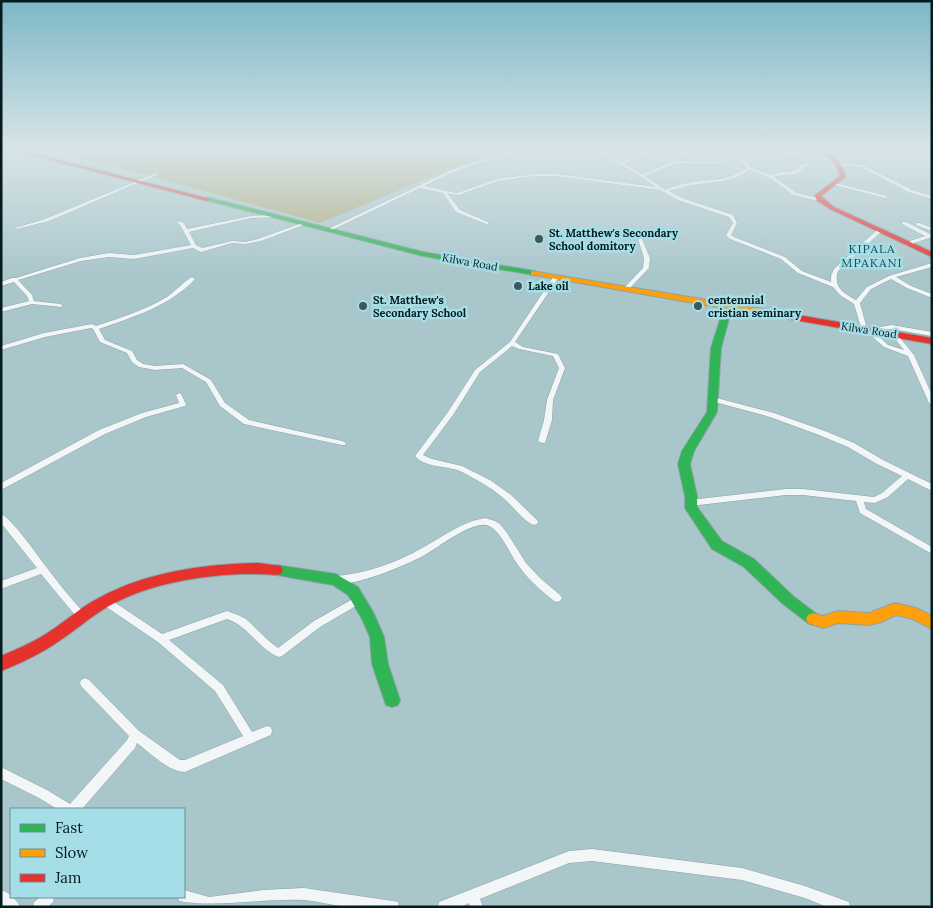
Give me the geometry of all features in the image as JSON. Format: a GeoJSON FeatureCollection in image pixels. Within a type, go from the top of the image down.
{"type":"FeatureCollection","features":[{"type":"Feature","properties":{"kind":"main road","name":"Kilwa Road"},"geometry":{"type":"LineString","coordinates":[[182,192],[430,255],[932,341]]}},
{"type":"Feature","properties":{"kind":"main road"},"geometry":{"type":"LineString","coordinates":[[823,192],[817,196],[819,200],[832,208],[932,255]]}},
{"type":"Feature","properties":{"kind":"main road"},"geometry":{"type":"LineString","coordinates":[[728,307],[716,348],[712,412],[688,451],[684,464],[691,496],[690,503],[701,524],[717,545],[749,563],[788,600],[816,621],[823,622],[838,617],[876,618],[894,609],[911,613],[932,623]]}},
{"type":"Feature","properties":{"kind":"main road"},"geometry":{"type":"LineString","coordinates":[[1,664],[50,639],[106,601],[132,589],[162,580],[238,568],[271,569],[336,580],[350,588],[368,616],[377,637],[380,664],[392,700]]}},
{"type":"Feature","properties":{"kind":"street"},"geometry":{"type":"LineString","coordinates":[[17,228],[47,220],[115,192]]}},
{"type":"Feature","properties":{"kind":"street"},"geometry":{"type":"LineString","coordinates":[[328,230],[409,192]]}},
{"type":"Feature","properties":{"kind":"street"},"geometry":{"type":"LineString","coordinates":[[445,192],[458,211],[486,223]]}},
{"type":"Feature","properties":{"kind":"street"},"geometry":{"type":"LineString","coordinates":[[447,192],[457,194],[462,192]]}},
{"type":"Feature","properties":{"kind":"street"},"geometry":{"type":"LineString","coordinates":[[668,192],[686,201],[731,216],[735,223],[728,234],[732,238],[783,258],[800,272],[834,285],[840,292],[857,303],[866,330],[880,338],[886,346],[911,355]]}},
{"type":"Feature","properties":{"kind":"street"},"geometry":{"type":"LineString","coordinates":[[793,192],[807,198],[819,200]]}},
{"type":"Feature","properties":{"kind":"street"},"geometry":{"type":"LineString","coordinates":[[868,192],[885,197]]}},
{"type":"Feature","properties":{"kind":"street"},"geometry":{"type":"LineString","coordinates":[[914,192],[932,198]]}},
{"type":"Feature","properties":{"kind":"street"},"geometry":{"type":"LineString","coordinates":[[186,231],[246,217],[276,216]]}},
{"type":"Feature","properties":{"kind":"street"},"geometry":{"type":"LineString","coordinates":[[179,222],[194,246],[202,250],[232,242],[247,243],[304,224]]}},
{"type":"Feature","properties":{"kind":"street"},"geometry":{"type":"LineString","coordinates":[[904,223],[930,236]]}},
{"type":"Feature","properties":{"kind":"street"},"geometry":{"type":"LineString","coordinates":[[918,224],[932,230]]}},
{"type":"Feature","properties":{"kind":"street"},"geometry":{"type":"LineString","coordinates":[[834,285],[833,276],[836,270],[879,231]]}},
{"type":"Feature","properties":{"kind":"street"},"geometry":{"type":"LineString","coordinates":[[626,290],[646,268],[647,258],[640,239],[644,233]]}},
{"type":"Feature","properties":{"kind":"street"},"geometry":{"type":"LineString","coordinates":[[910,246],[912,242],[930,236]]}},
{"type":"Feature","properties":{"kind":"street"},"geometry":{"type":"LineString","coordinates":[[1,284],[87,259],[112,255],[134,257],[194,246]]}},
{"type":"Feature","properties":{"kind":"street"},"geometry":{"type":"LineString","coordinates":[[857,303],[867,290],[892,277],[932,265]]}},
{"type":"Feature","properties":{"kind":"street"},"geometry":{"type":"LineString","coordinates":[[534,522],[520,511],[507,496],[477,477],[459,468],[425,460],[419,456],[451,413],[479,368],[512,343],[556,277]]}},
{"type":"Feature","properties":{"kind":"street"},"geometry":{"type":"LineString","coordinates":[[892,277],[909,288],[932,296]]}},
{"type":"Feature","properties":{"kind":"street"},"geometry":{"type":"LineString","coordinates":[[1,348],[63,330],[89,326],[96,328],[155,305],[180,291],[192,278]]}},
{"type":"Feature","properties":{"kind":"street"},"geometry":{"type":"LineString","coordinates":[[14,279],[30,296],[32,302]]}},
{"type":"Feature","properties":{"kind":"street"},"geometry":{"type":"LineString","coordinates":[[1,310],[32,302],[60,306]]}},
{"type":"Feature","properties":{"kind":"street"},"geometry":{"type":"LineString","coordinates":[[866,330],[892,327],[932,334]]}},
{"type":"Feature","properties":{"kind":"street"},"geometry":{"type":"LineString","coordinates":[[96,328],[102,341],[130,352],[134,361],[141,366],[155,368],[183,366],[209,381],[222,404],[244,421],[342,443]]}},
{"type":"Feature","properties":{"kind":"street"},"geometry":{"type":"LineString","coordinates":[[895,335],[911,355],[932,403]]}},
{"type":"Feature","properties":{"kind":"street"},"geometry":{"type":"LineString","coordinates":[[512,343],[521,348],[556,355],[562,368],[550,400],[548,420],[542,441]]}},
{"type":"Feature","properties":{"kind":"street"},"geometry":{"type":"LineString","coordinates":[[1,487],[102,432],[144,415],[183,404],[179,395]]}},
{"type":"Feature","properties":{"kind":"street"},"geometry":{"type":"LineString","coordinates":[[713,399],[805,426],[851,445],[932,488]]}},
{"type":"Feature","properties":{"kind":"street"},"geometry":{"type":"LineString","coordinates":[[690,503],[786,492],[803,492],[859,499],[880,499],[907,476]]}},
{"type":"Feature","properties":{"kind":"street"},"geometry":{"type":"LineString","coordinates":[[859,499],[868,514],[932,551]]}},
{"type":"Feature","properties":{"kind":"street"},"geometry":{"type":"LineString","coordinates":[[1,517],[12,528],[42,570],[82,617]]}},
{"type":"Feature","properties":{"kind":"street"},"geometry":{"type":"LineString","coordinates":[[336,580],[360,577],[418,555],[467,526],[486,522],[497,527],[531,576],[557,598]]}},
{"type":"Feature","properties":{"kind":"street"},"geometry":{"type":"LineString","coordinates":[[1,585],[42,570]]}},
{"type":"Feature","properties":{"kind":"street"},"geometry":{"type":"LineString","coordinates":[[161,638],[228,615],[233,616],[256,632],[279,653],[317,624],[358,600]]}},
{"type":"Feature","properties":{"kind":"street"},"geometry":{"type":"LineString","coordinates":[[106,601],[161,638],[219,688],[250,738]]}},
{"type":"Feature","properties":{"kind":"street"},"geometry":{"type":"LineString","coordinates":[[85,683],[135,735],[178,766],[184,766],[267,732]]}},
{"type":"Feature","properties":{"kind":"street"},"geometry":{"type":"LineString","coordinates":[[75,808],[131,744],[135,735]]}},
{"type":"Feature","properties":{"kind":"street"},"geometry":{"type":"LineString","coordinates":[[1,773],[43,794],[65,808]]}},
{"type":"Feature","properties":{"kind":"street"},"geometry":{"type":"LineString","coordinates":[[444,907],[475,901],[568,857],[592,855],[657,862],[748,876],[804,892],[844,907]]}},
{"type":"Feature","properties":{"kind":"street"},"geometry":{"type":"LineString","coordinates":[[185,896],[209,903],[263,896],[320,895],[393,907]]}},
{"type":"Feature","properties":{"kind":"street"},"geometry":{"type":"LineString","coordinates":[[1,896],[14,907]]}},
{"type":"Feature","properties":{"kind":"shaded area"},"geometry":{"type":"Polygon","coordinates":[[[209,192],[394,192],[320,223],[209,192]]]}},
{"type":"Feature","properties":{"kind":"traffic: fast"},"geometry":{"type":"LineString","coordinates":[[207,199],[423,254],[534,273]]}},
{"type":"Feature","properties":{"kind":"traffic: fast"},"geometry":{"type":"LineString","coordinates":[[728,307],[716,348],[712,412],[688,451],[684,464],[691,496],[691,508],[717,545],[749,563],[788,600],[813,619]]}},
{"type":"Feature","properties":{"kind":"traffic: fast"},"geometry":{"type":"LineString","coordinates":[[276,570],[336,580],[353,591],[368,616],[377,637],[380,664],[392,700]]}},
{"type":"Feature","properties":{"kind":"traffic: slow"},"geometry":{"type":"LineString","coordinates":[[534,273],[780,315]]}},
{"type":"Feature","properties":{"kind":"traffic: slow"},"geometry":{"type":"LineString","coordinates":[[813,619],[823,622],[838,617],[869,619],[876,618],[895,609],[916,614],[932,623]]}},
{"type":"Feature","properties":{"kind":"traffic: jam"},"geometry":{"type":"LineString","coordinates":[[181,192],[207,199]]}},
{"type":"Feature","properties":{"kind":"traffic: jam"},"geometry":{"type":"LineString","coordinates":[[822,192],[817,196],[819,200],[832,208],[932,255]]}},
{"type":"Feature","properties":{"kind":"traffic: jam"},"geometry":{"type":"LineString","coordinates":[[780,315],[932,341]]}},
{"type":"Feature","properties":{"kind":"traffic: jam"},"geometry":{"type":"LineString","coordinates":[[1,664],[52,638],[105,601],[142,586],[213,571],[258,568],[276,570]]}},
{"type":"Feature","properties":{"kind":"place","name":"St. Matthew's Secondary School domitory"},"geometry":{"type":"Point","coordinates":[539,239]}},
{"type":"Feature","properties":{"kind":"place","name":"Lake oil"},"geometry":{"type":"Point","coordinates":[518,286]}},
{"type":"Feature","properties":{"kind":"place","name":"St. Matthew's Secondary School"},"geometry":{"type":"Point","coordinates":[363,306]}},
{"type":"Feature","properties":{"kind":"place","name":"centennial cristian seminary"},"geometry":{"type":"Point","coordinates":[698,306]}},
{"type":"Feature","properties":{"kind":"district","name":"KIPALA MPAKANI"},"geometry":{"type":"Point","coordinates":[872,255]}}]}
